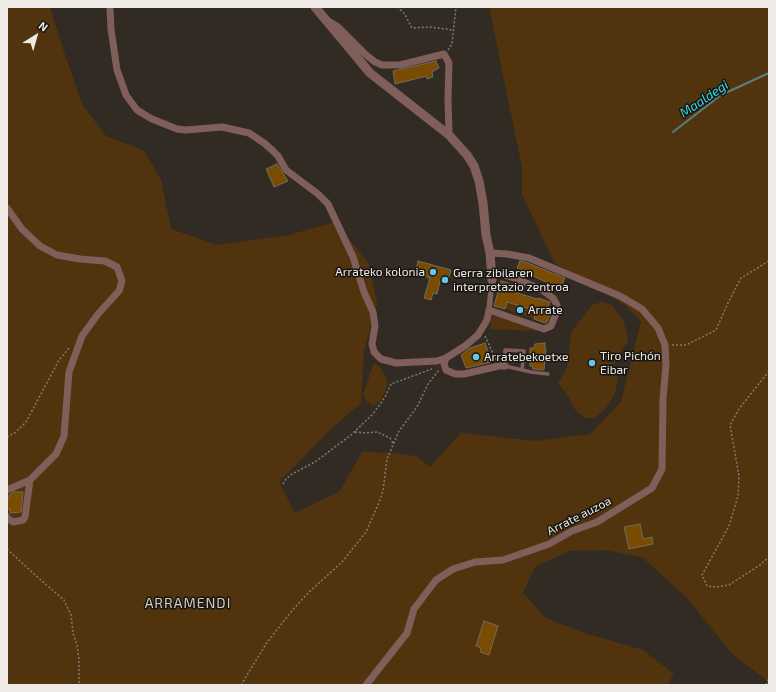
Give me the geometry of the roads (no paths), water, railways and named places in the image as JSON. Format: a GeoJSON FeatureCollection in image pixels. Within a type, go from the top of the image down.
{"type":"FeatureCollection","features":[{"type":"Feature","properties":{"kind":"street"},"geometry":{"type":"LineString","coordinates":[[110,7],[111,29],[117,70],[126,95],[137,110],[152,119],[177,128],[186,130],[217,128],[232,129],[248,133],[264,143],[278,156],[286,170],[318,194],[331,209],[353,257],[372,312],[375,326],[372,344],[374,352],[381,359],[396,363],[445,361],[472,342],[487,320],[489,310],[492,271],[486,235],[483,203],[479,181],[474,166],[467,155],[449,135],[370,73],[315,7]]}},
{"type":"Feature","properties":{"kind":"street"},"geometry":{"type":"LineString","coordinates":[[326,20],[338,27],[365,54],[375,62],[382,65],[400,65],[444,54],[449,63],[449,135]]}},
{"type":"Feature","properties":{"kind":"street"},"geometry":{"type":"LineString","coordinates":[[7,208],[22,229],[40,246],[57,255],[80,260],[105,261],[117,267],[122,281],[119,291],[98,314],[82,336],[69,372],[64,436],[56,454],[30,480],[7,490]]}},
{"type":"Feature","properties":{"kind":"street","name":"Arrate auzoa"},"geometry":{"type":"LineString","coordinates":[[366,685],[407,633],[414,609],[436,580],[454,569],[475,562],[503,560],[549,544],[572,531],[597,522],[652,488],[662,469],[663,399],[666,365],[665,345],[658,328],[642,309],[620,296],[530,258],[507,254],[490,254]]}},
{"type":"Feature","properties":{"kind":"street"},"geometry":{"type":"LineString","coordinates":[[489,310],[544,329],[551,326],[557,311],[557,305],[553,298],[542,290],[517,278],[492,271]]}},
{"type":"Feature","properties":{"kind":"street"},"geometry":{"type":"LineString","coordinates":[[445,361],[446,370],[455,374],[470,373],[502,366]]}},
{"type":"Feature","properties":{"kind":"street"},"geometry":{"type":"LineString","coordinates":[[7,517],[13,522],[23,520],[25,517],[30,480]]}},
{"type":"Feature","properties":{"kind":"lane"},"geometry":{"type":"LineString","coordinates":[[522,370],[524,351],[505,350],[502,366],[522,370],[548,374]]}},
{"type":"Feature","properties":{"kind":"waterway","name":"Maaldegi"},"geometry":{"type":"LineString","coordinates":[[673,132],[721,95],[769,73]]}},
{"type":"Feature","properties":{"kind":"place","name":"Arrateko kolonia"},"geometry":{"type":"Point","coordinates":[433,272]}},
{"type":"Feature","properties":{"kind":"place","name":"Gerra zibilaren interpretazio zentroa"},"geometry":{"type":"Point","coordinates":[445,280]}},
{"type":"Feature","properties":{"kind":"place","name":"Arrate"},"geometry":{"type":"Point","coordinates":[520,310]}},
{"type":"Feature","properties":{"kind":"place","name":"Arratebekoetxe"},"geometry":{"type":"Point","coordinates":[476,357]}},
{"type":"Feature","properties":{"kind":"place","name":"Tiro Pichón Eibar"},"geometry":{"type":"Point","coordinates":[592,363]}},
{"type":"Feature","properties":{"kind":"district","name":"ARRAMENDI"},"geometry":{"type":"Point","coordinates":[188,603]}}]}
